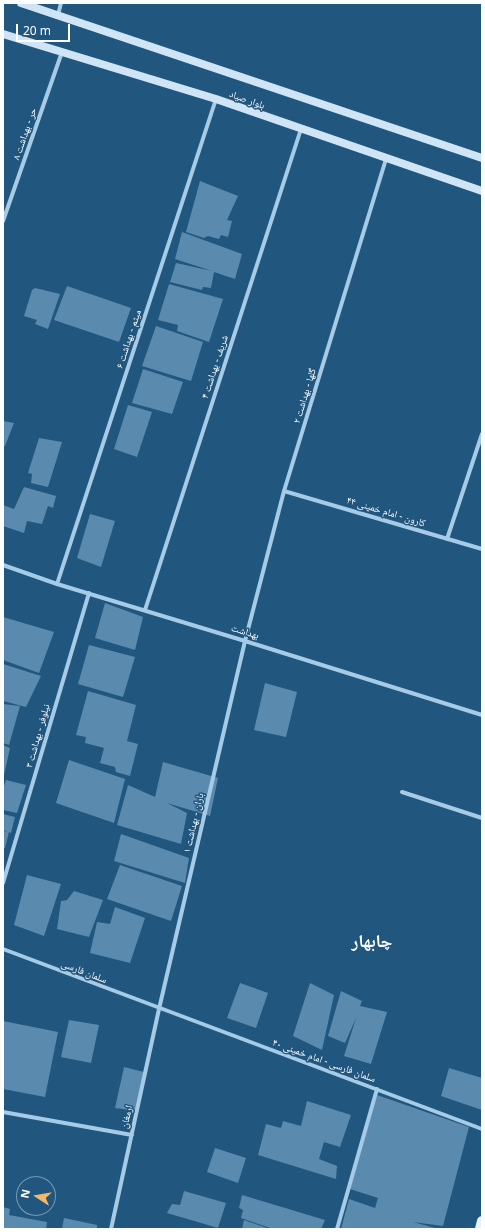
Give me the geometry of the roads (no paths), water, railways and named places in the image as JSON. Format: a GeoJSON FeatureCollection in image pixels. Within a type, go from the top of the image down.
{"type":"FeatureCollection","features":[{"type":"Feature","properties":{"kind":"main road","name":"بلوار صیاد"},"geometry":{"type":"LineString","coordinates":[[21,3],[482,158]]}},
{"type":"Feature","properties":{"kind":"main road","name":"بلوار صیاد"},"geometry":{"type":"LineString","coordinates":[[3,34],[216,99],[482,191]]}},
{"type":"Feature","properties":{"kind":"main road"},"geometry":{"type":"LineString","coordinates":[[480,1229],[482,1221]]}},
{"type":"Feature","properties":{"kind":"street"},"geometry":{"type":"LineString","coordinates":[[58,15],[61,3]]}},
{"type":"Feature","properties":{"kind":"street","name":"حر - بهداشت ۸"},"geometry":{"type":"LineString","coordinates":[[3,221],[62,52]]}},
{"type":"Feature","properties":{"kind":"street","name":"میثم - بهداشت ۶"},"geometry":{"type":"LineString","coordinates":[[57,584],[216,99]]}},
{"type":"Feature","properties":{"kind":"street","name":"شریف - بهداشت ۴"},"geometry":{"type":"LineString","coordinates":[[145,610],[301,129]]}},
{"type":"Feature","properties":{"kind":"street","name":"گلها - بهداشت ۲"},"geometry":{"type":"LineString","coordinates":[[245,641],[284,490],[386,158]]}},
{"type":"Feature","properties":{"kind":"street"},"geometry":{"type":"LineString","coordinates":[[447,539],[482,434]]}},
{"type":"Feature","properties":{"kind":"street","name":"کارون - امام خمینی ۴۴"},"geometry":{"type":"LineString","coordinates":[[284,490],[482,550]]}},
{"type":"Feature","properties":{"kind":"street","name":"بهداشت"},"geometry":{"type":"LineString","coordinates":[[3,565],[57,584],[89,592],[482,715]]}},
{"type":"Feature","properties":{"kind":"street","name":"نیلوفر - بهداشت ۳"},"geometry":{"type":"LineString","coordinates":[[3,883],[89,592]]}},
{"type":"Feature","properties":{"kind":"street","name":"باران - بهداشت ۱"},"geometry":{"type":"LineString","coordinates":[[159,1009],[245,641]]}},
{"type":"Feature","properties":{"kind":"street"},"geometry":{"type":"LineString","coordinates":[[402,792],[482,818]]}},
{"type":"Feature","properties":{"kind":"street","name":"سلمان فارسی"},"geometry":{"type":"LineString","coordinates":[[3,949],[159,1009]]}},
{"type":"Feature","properties":{"kind":"street","name":"سلمان فارسی - امام خمینی ۴۰"},"geometry":{"type":"LineString","coordinates":[[159,1009],[482,1129]]}},
{"type":"Feature","properties":{"kind":"street","name":"ارمغان"},"geometry":{"type":"LineString","coordinates":[[111,1229],[159,1009]]}},
{"type":"Feature","properties":{"kind":"street"},"geometry":{"type":"LineString","coordinates":[[337,1229],[377,1089]]}},
{"type":"Feature","properties":{"kind":"street"},"geometry":{"type":"LineString","coordinates":[[3,1112],[132,1135]]}},
{"type":"Feature","properties":{"kind":"district","name":"چابهار"},"geometry":{"type":"Point","coordinates":[372,942]}}]}
